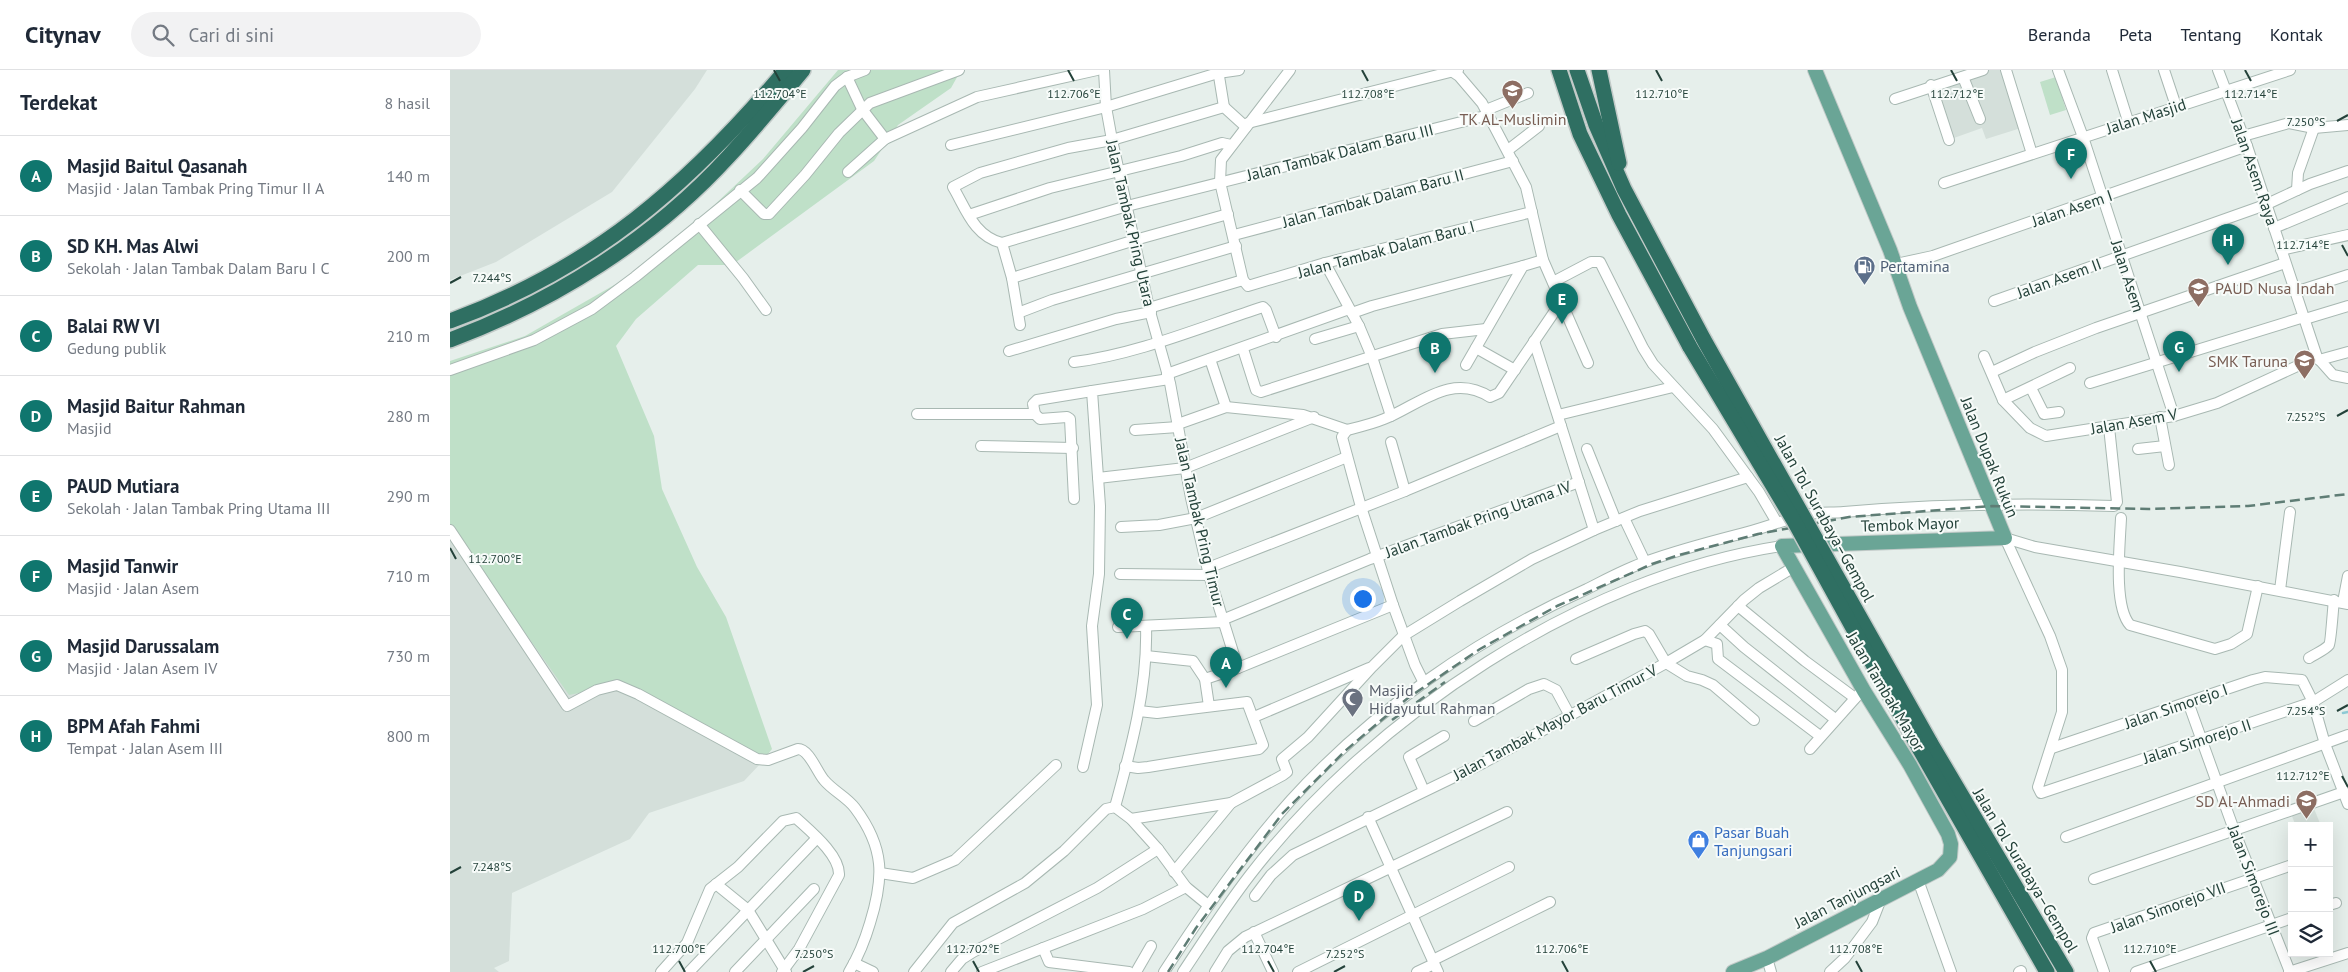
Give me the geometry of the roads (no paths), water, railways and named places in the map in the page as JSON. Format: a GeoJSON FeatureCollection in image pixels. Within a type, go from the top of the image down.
{"type":"FeatureCollection","features":[{"type":"Feature","properties":{"kind":"highway"},"geometry":{"type":"LineString","coordinates":[[450,321],[495,304],[527,288],[594,250],[633,222],[694,170],[745,117],[786,70]]}},
{"type":"Feature","properties":{"kind":"highway"},"geometry":{"type":"LineString","coordinates":[[450,340],[501,319],[570,284],[603,264],[640,236],[702,183],[729,157],[803,70]]}},
{"type":"Feature","properties":{"kind":"highway"},"geometry":{"type":"LineString","coordinates":[[1551,70],[1580,134]]}},
{"type":"Feature","properties":{"kind":"highway","name":"Jalan Tol Surabaya–Gempol"},"geometry":{"type":"LineString","coordinates":[[1560,70],[1580,134],[1619,214],[1690,347],[1924,745],[2066,972]]}},
{"type":"Feature","properties":{"kind":"highway","name":"Jalan Tol Surabaya–Gempol"},"geometry":{"type":"LineString","coordinates":[[1577,70],[1596,125],[1624,189],[2047,972]]}},
{"type":"Feature","properties":{"kind":"highway"},"geometry":{"type":"LineString","coordinates":[[1600,70],[1624,189]]}},
{"type":"Feature","properties":{"kind":"main road","name":"Jalan Dupak Rukun"},"geometry":{"type":"LineString","coordinates":[[1815,70],[1896,264],[1910,307],[2005,538]]}},
{"type":"Feature","properties":{"kind":"main road","name":"Tembok Mayor"},"geometry":{"type":"LineString","coordinates":[[1782,546],[2005,538]]}},
{"type":"Feature","properties":{"kind":"main road"},"geometry":{"type":"LineString","coordinates":[[1782,546],[1794,567]]}},
{"type":"Feature","properties":{"kind":"main road","name":"Jalan Tambak Mayor"},"geometry":{"type":"LineString","coordinates":[[1794,567],[1859,694],[1910,765],[1948,834]]}},
{"type":"Feature","properties":{"kind":"main road","name":"Jalan Tanjungsari"},"geometry":{"type":"LineString","coordinates":[[1733,972],[1767,958],[1938,870],[1950,857],[1948,834]]}},
{"type":"Feature","properties":{"kind":"street"},"geometry":{"type":"LineString","coordinates":[[450,370],[534,340],[592,308],[635,277],[757,178],[802,128],[835,86],[847,77],[865,70]]}},
{"type":"Feature","properties":{"kind":"street"},"geometry":{"type":"LineString","coordinates":[[740,190],[764,214],[774,211],[862,109],[870,103],[959,70]]}},
{"type":"Feature","properties":{"kind":"street"},"geometry":{"type":"LineString","coordinates":[[848,172],[885,139],[977,97],[1098,70]]}},
{"type":"Feature","properties":{"kind":"street","name":"Jalan Tambak Pring Utara"},"geometry":{"type":"LineString","coordinates":[[1104,70],[1106,107],[1118,170],[1150,310],[1168,377]]}},
{"type":"Feature","properties":{"kind":"street"},"geometry":{"type":"LineString","coordinates":[[951,145],[1106,107],[1218,72],[1239,70]]}},
{"type":"Feature","properties":{"kind":"street"},"geometry":{"type":"LineString","coordinates":[[1009,351],[1150,310],[1243,280],[1234,235],[1220,182],[1221,160],[1290,70]]}},
{"type":"Feature","properties":{"kind":"street"},"geometry":{"type":"LineString","coordinates":[[1896,99],[1931,85],[1982,70]]}},
{"type":"Feature","properties":{"kind":"street"},"geometry":{"type":"LineString","coordinates":[[2006,70],[2032,154]]}},
{"type":"Feature","properties":{"kind":"street","name":"Jalan Asem"},"geometry":{"type":"LineString","coordinates":[[2058,70],[2083,137],[2140,314],[2158,362],[2174,416]]}},
{"type":"Feature","properties":{"kind":"street"},"geometry":{"type":"LineString","coordinates":[[2112,70],[2128,121]]}},
{"type":"Feature","properties":{"kind":"street"},"geometry":{"type":"LineString","coordinates":[[2164,70],[2176,106]]}},
{"type":"Feature","properties":{"kind":"street","name":"Jalan Asem Raya"},"geometry":{"type":"LineString","coordinates":[[2218,70],[2245,141],[2318,359]]}},
{"type":"Feature","properties":{"kind":"street","name":"Jalan Masjid"},"geometry":{"type":"LineString","coordinates":[[1944,183],[2128,121],[2227,91],[2276,72],[2290,70]]}},
{"type":"Feature","properties":{"kind":"street"},"geometry":{"type":"LineString","coordinates":[[1247,125],[1454,71],[1487,112],[1526,186],[1544,260],[1588,363]]}},
{"type":"Feature","properties":{"kind":"street"},"geometry":{"type":"LineString","coordinates":[[1218,72],[1224,108],[1247,125]]}},
{"type":"Feature","properties":{"kind":"street"},"geometry":{"type":"LineString","coordinates":[[847,77],[862,109],[885,139]]}},
{"type":"Feature","properties":{"kind":"street"},"geometry":{"type":"LineString","coordinates":[[1963,77],[1980,119]]}},
{"type":"Feature","properties":{"kind":"street"},"geometry":{"type":"LineString","coordinates":[[1931,85],[1949,140]]}},
{"type":"Feature","properties":{"kind":"street","name":"Jalan Tambak Dalam Baru III"},"geometry":{"type":"LineString","coordinates":[[1002,243],[1127,206],[1487,112],[1528,93]]}},
{"type":"Feature","properties":{"kind":"street"},"geometry":{"type":"LineString","coordinates":[[1020,325],[1012,278],[1002,243],[990,240],[979,232],[953,187],[980,174],[1075,147],[1112,140],[1224,108]]}},
{"type":"Feature","properties":{"kind":"street","name":"Jalan Asem I"},"geometry":{"type":"LineString","coordinates":[[1896,264],[1933,256],[2102,198],[2290,123],[2314,128],[2348,125]]}},
{"type":"Feature","properties":{"kind":"street"},"geometry":{"type":"LineString","coordinates":[[1508,150],[1539,126]]}},
{"type":"Feature","properties":{"kind":"street"},"geometry":{"type":"LineString","coordinates":[[2297,190],[2298,174],[2314,128]]}},
{"type":"Feature","properties":{"kind":"street"},"geometry":{"type":"LineString","coordinates":[[969,215],[1050,188],[1181,156],[1222,143],[1231,145]]}},
{"type":"Feature","properties":{"kind":"street","name":"Jalan Tambak Dalam Baru II"},"geometry":{"type":"LineString","coordinates":[[1234,235],[1513,161]]}},
{"type":"Feature","properties":{"kind":"street","name":"Jalan Asem II"},"geometry":{"type":"LineString","coordinates":[[1994,301],[2266,205],[2297,190],[2348,171]]}},
{"type":"Feature","properties":{"kind":"street"},"geometry":{"type":"LineString","coordinates":[[2274,228],[2348,198]]}},
{"type":"Feature","properties":{"kind":"street","name":"Jalan Tambak Dalam Baru I"},"geometry":{"type":"LineString","coordinates":[[1243,280],[1248,286],[1325,263],[1532,212]]}},
{"type":"Feature","properties":{"kind":"street"},"geometry":{"type":"LineString","coordinates":[[1012,278],[1228,214]]}},
{"type":"Feature","properties":{"kind":"street"},"geometry":{"type":"LineString","coordinates":[[699,224],[743,278],[766,310]]}},
{"type":"Feature","properties":{"kind":"street"},"geometry":{"type":"LineString","coordinates":[[2281,250],[2348,235]]}},
{"type":"Feature","properties":{"kind":"street"},"geometry":{"type":"LineString","coordinates":[[1018,313],[1052,300],[1236,246]]}},
{"type":"Feature","properties":{"kind":"street"},"geometry":{"type":"LineString","coordinates":[[1074,499],[1069,417],[1040,420],[1035,414],[1033,404],[1037,400],[1168,377],[1210,359],[1350,311],[1544,260]]}},
{"type":"Feature","properties":{"kind":"street"},"geometry":{"type":"LineString","coordinates":[[1552,282],[1591,262],[1600,262],[1643,348],[1673,387],[1713,429],[1748,476],[1776,521]]}},
{"type":"Feature","properties":{"kind":"street"},"geometry":{"type":"LineString","coordinates":[[1325,263],[1359,326],[1372,357],[1391,416]]}},
{"type":"Feature","properties":{"kind":"street"},"geometry":{"type":"LineString","coordinates":[[1992,372],[2035,352],[2285,263]]}},
{"type":"Feature","properties":{"kind":"street"},"geometry":{"type":"LineString","coordinates":[[1466,365],[1523,266]]}},
{"type":"Feature","properties":{"kind":"street"},"geometry":{"type":"LineString","coordinates":[[2296,292],[2348,275]]}},
{"type":"Feature","properties":{"kind":"street"},"geometry":{"type":"LineString","coordinates":[[1424,683],[1393,605],[1361,507],[1342,437],[1347,430],[1391,416],[1436,393],[1457,387],[1473,388],[1490,397],[1494,396],[1505,388],[1561,302]]}},
{"type":"Feature","properties":{"kind":"street"},"geometry":{"type":"LineString","coordinates":[[2090,383],[2348,306]]}},
{"type":"Feature","properties":{"kind":"street"},"geometry":{"type":"LineString","coordinates":[[1074,362],[1101,358],[1263,307],[1266,310],[1276,337]]}},
{"type":"Feature","properties":{"kind":"street"},"geometry":{"type":"LineString","coordinates":[[1315,340],[1359,326]]}},
{"type":"Feature","properties":{"kind":"street"},"geometry":{"type":"LineString","coordinates":[[1243,349],[1256,390],[1260,393],[1442,334],[1486,329]]}},
{"type":"Feature","properties":{"kind":"street"},"geometry":{"type":"LineString","coordinates":[[1534,341],[1594,530]]}},
{"type":"Feature","properties":{"kind":"street"},"geometry":{"type":"LineString","coordinates":[[1476,348],[1515,370]]}},
{"type":"Feature","properties":{"kind":"street","name":"Jalan Asem V"},"geometry":{"type":"LineString","coordinates":[[1984,356],[2003,400],[2030,428],[2046,436],[2174,416],[2217,403],[2318,359],[2348,352]]}},
{"type":"Feature","properties":{"kind":"street"},"geometry":{"type":"LineString","coordinates":[[1210,359],[1226,407]]}},
{"type":"Feature","properties":{"kind":"street"},"geometry":{"type":"LineString","coordinates":[[2318,359],[2333,375],[2346,380]]}},
{"type":"Feature","properties":{"kind":"street"},"geometry":{"type":"LineString","coordinates":[[2003,400],[2070,368]]}},
{"type":"Feature","properties":{"kind":"street","name":"Jalan Tambak Pring Timur"},"geometry":{"type":"LineString","coordinates":[[1168,377],[1185,468],[1208,572],[1238,668]]}},
{"type":"Feature","properties":{"kind":"street"},"geometry":{"type":"LineString","coordinates":[[1558,415],[1673,387]]}},
{"type":"Feature","properties":{"kind":"street"},"geometry":{"type":"LineString","coordinates":[[2031,388],[2044,414],[2059,412]]}},
{"type":"Feature","properties":{"kind":"street"},"geometry":{"type":"LineString","coordinates":[[1083,767],[1097,705],[1092,626],[1100,563],[1098,478],[1092,391]]}},
{"type":"Feature","properties":{"kind":"street"},"geometry":{"type":"LineString","coordinates":[[1135,430],[1178,426],[1226,407],[1314,417],[1347,430]]}},
{"type":"Feature","properties":{"kind":"street"},"geometry":{"type":"LineString","coordinates":[[917,414],[1035,414]]}},
{"type":"Feature","properties":{"kind":"street"},"geometry":{"type":"LineString","coordinates":[[1098,478],[1185,468],[1314,417]]}},
{"type":"Feature","properties":{"kind":"street"},"geometry":{"type":"LineString","coordinates":[[2160,418],[2169,464]]}},
{"type":"Feature","properties":{"kind":"street"},"geometry":{"type":"LineString","coordinates":[[1120,574],[1208,572],[1361,507],[1405,491],[1561,426]]}},
{"type":"Feature","properties":{"kind":"street"},"geometry":{"type":"LineString","coordinates":[[1164,972],[1208,905],[1239,863],[1293,798],[1369,724],[1424,683],[1530,616],[1645,562],[1696,545],[1747,533],[1776,521],[1815,513],[1840,513],[1898,507],[1991,504],[2115,506],[2117,502],[2109,427]]}},
{"type":"Feature","properties":{"kind":"street"},"geometry":{"type":"LineString","coordinates":[[1391,442],[1405,491]]}},
{"type":"Feature","properties":{"kind":"street"},"geometry":{"type":"LineString","coordinates":[[981,446],[1072,448]]}},
{"type":"Feature","properties":{"kind":"street"},"geometry":{"type":"LineString","coordinates":[[2138,449],[2165,446]]}},
{"type":"Feature","properties":{"kind":"street"},"geometry":{"type":"LineString","coordinates":[[1587,449],[1620,519],[1645,562]]}},
{"type":"Feature","properties":{"kind":"street"},"geometry":{"type":"LineString","coordinates":[[1121,527],[1159,525],[1196,518],[1347,457]]}},
{"type":"Feature","properties":{"kind":"street"},"geometry":{"type":"LineString","coordinates":[[1131,819],[1231,803],[1286,773],[1287,769],[1282,759],[1308,737],[1372,667],[1404,636],[1532,559],[1594,530],[1620,519],[1748,476]]}},
{"type":"Feature","properties":{"kind":"street","name":"Jalan Tambak Pring Utama IV"},"geometry":{"type":"LineString","coordinates":[[1118,627],[1222,621],[1377,556],[1579,482]]}},
{"type":"Feature","properties":{"kind":"street"},"geometry":{"type":"LineString","coordinates":[[2280,590],[2290,512]]}},
{"type":"Feature","properties":{"kind":"street"},"geometry":{"type":"LineString","coordinates":[[2121,518],[2120,604],[2130,624],[2215,649],[2231,644],[2247,634],[2258,586]]}},
{"type":"Feature","properties":{"kind":"street"},"geometry":{"type":"LineString","coordinates":[[450,530],[567,706],[597,690],[617,685],[638,694],[758,759],[768,760],[802,749],[824,780],[853,806],[876,842],[880,873],[878,898],[867,933],[852,968],[873,972]]}},
{"type":"Feature","properties":{"kind":"street"},"geometry":{"type":"LineString","coordinates":[[2005,538],[2050,636],[2062,670],[2062,712],[2052,748]]}},
{"type":"Feature","properties":{"kind":"street","name":"Jalan Dupak Rukun"},"geometry":{"type":"LineString","coordinates":[[2005,538],[2035,547],[2342,602]]}},
{"type":"Feature","properties":{"kind":"street"},"geometry":{"type":"LineString","coordinates":[[1183,972],[1251,873],[1320,796],[1392,730],[1455,684],[1539,632],[1596,603],[1646,582],[1730,555],[1782,546]]}},
{"type":"Feature","properties":{"kind":"street"},"geometry":{"type":"LineString","coordinates":[[1754,720],[1713,685],[1687,676],[1666,663],[1706,640],[1738,606],[1759,588],[1794,567]]}},
{"type":"Feature","properties":{"kind":"street"},"geometry":{"type":"LineString","coordinates":[[2309,658],[2332,642],[2330,627],[2342,602],[2348,576]]}},
{"type":"Feature","properties":{"kind":"street"},"geometry":{"type":"LineString","coordinates":[[1205,679],[1238,668],[1393,605]]}},
{"type":"Feature","properties":{"kind":"street"},"geometry":{"type":"LineString","coordinates":[[1738,606],[1805,661],[1859,694],[1810,748]]}},
{"type":"Feature","properties":{"kind":"street"},"geometry":{"type":"LineString","coordinates":[[1720,625],[1744,647],[1835,719]]}},
{"type":"Feature","properties":{"kind":"street"},"geometry":{"type":"LineString","coordinates":[[1115,807],[1139,711],[1146,656],[1146,626]]}},
{"type":"Feature","properties":{"kind":"street","name":"Jalan Tambak Mayor Baru Timur V"},"geometry":{"type":"LineString","coordinates":[[1255,896],[1271,875],[1286,860],[1368,817],[1483,763],[1569,714],[1666,663],[1649,634],[1645,631],[1576,659]]}},
{"type":"Feature","properties":{"kind":"street"},"geometry":{"type":"LineString","coordinates":[[1706,640],[1717,644],[1718,659],[1820,736]]}},
{"type":"Feature","properties":{"kind":"street"},"geometry":{"type":"LineString","coordinates":[[1146,656],[1191,660],[1196,664],[1205,679],[1209,706]]}},
{"type":"Feature","properties":{"kind":"street"},"geometry":{"type":"LineString","coordinates":[[1254,717],[1372,667]]}},
{"type":"Feature","properties":{"kind":"street","name":"Jalan Simorejo I"},"geometry":{"type":"LineString","coordinates":[[2052,748],[2265,677],[2302,680],[2312,702]]}},
{"type":"Feature","properties":{"kind":"street","name":"Jalan Simorejo II"},"geometry":{"type":"LineString","coordinates":[[2052,748],[2038,787],[2041,794],[2202,741],[2312,702],[2348,680]]}},
{"type":"Feature","properties":{"kind":"street"},"geometry":{"type":"LineString","coordinates":[[1474,722],[1529,689],[1544,684],[1556,690],[1569,714]]}},
{"type":"Feature","properties":{"kind":"street"},"geometry":{"type":"LineString","coordinates":[[1125,766],[1148,767],[1259,749],[1263,745],[1247,702],[1157,712],[1139,711]]}},
{"type":"Feature","properties":{"kind":"street","name":"Jalan Simorejo III"},"geometry":{"type":"LineString","coordinates":[[2188,702],[2234,830],[2254,877],[2289,972]]}},
{"type":"Feature","properties":{"kind":"street"},"geometry":{"type":"LineString","coordinates":[[2312,702],[2325,744],[2348,804]]}},
{"type":"Feature","properties":{"kind":"street"},"geometry":{"type":"LineString","coordinates":[[2066,837],[2218,784],[2348,735]]}},
{"type":"Feature","properties":{"kind":"street"},"geometry":{"type":"LineString","coordinates":[[1424,791],[1408,757],[1444,736]]}},
{"type":"Feature","properties":{"kind":"street"},"geometry":{"type":"LineString","coordinates":[[880,873],[914,878],[955,860],[1056,765]]}},
{"type":"Feature","properties":{"kind":"street"},"geometry":{"type":"LineString","coordinates":[[2094,879],[2344,792]]}},
{"type":"Feature","properties":{"kind":"street"},"geometry":{"type":"LineString","coordinates":[[1174,872],[1231,803]]}},
{"type":"Feature","properties":{"kind":"street"},"geometry":{"type":"LineString","coordinates":[[914,972],[953,922],[1025,882],[1064,851],[1106,809],[1115,807],[1131,819],[1158,849],[1186,887],[1208,905]]}},
{"type":"Feature","properties":{"kind":"street"},"geometry":{"type":"LineString","coordinates":[[1215,972],[1228,951],[1254,932],[1507,812]]}},
{"type":"Feature","properties":{"kind":"street"},"geometry":{"type":"LineString","coordinates":[[1368,817],[1435,965]]}},
{"type":"Feature","properties":{"kind":"street"},"geometry":{"type":"LineString","coordinates":[[660,972],[687,943],[707,893],[716,884],[738,866],[770,832],[788,818],[796,818],[817,838],[838,864],[838,875],[800,949],[784,971],[748,910],[716,884]]}},
{"type":"Feature","properties":{"kind":"street"},"geometry":{"type":"LineString","coordinates":[[689,972],[817,838]]}},
{"type":"Feature","properties":{"kind":"street"},"geometry":{"type":"LineString","coordinates":[[951,972],[962,959],[973,952],[1097,888],[1158,849]]}},
{"type":"Feature","properties":{"kind":"street"},"geometry":{"type":"LineString","coordinates":[[2254,877],[2288,866]]}},
{"type":"Feature","properties":{"kind":"street"},"geometry":{"type":"LineString","coordinates":[[1298,972],[1509,868]]}},
{"type":"Feature","properties":{"kind":"street","name":"Jalan Simorejo VII"},"geometry":{"type":"LineString","coordinates":[[2104,972],[2092,938],[2094,933],[2254,877]]}},
{"type":"Feature","properties":{"kind":"street"},"geometry":{"type":"LineString","coordinates":[[1918,880],[1951,972]]}},
{"type":"Feature","properties":{"kind":"street"},"geometry":{"type":"LineString","coordinates":[[982,972],[1143,909],[1186,887]]}},
{"type":"Feature","properties":{"kind":"street"},"geometry":{"type":"LineString","coordinates":[[735,972],[814,889]]}},
{"type":"Feature","properties":{"kind":"street"},"geometry":{"type":"LineString","coordinates":[[1830,972],[1845,958],[1872,922],[1881,899]]}},
{"type":"Feature","properties":{"kind":"street"},"geometry":{"type":"LineString","coordinates":[[1417,972],[1435,965],[1550,902]]}},
{"type":"Feature","properties":{"kind":"street"},"geometry":{"type":"LineString","coordinates":[[2136,972],[2288,919]]}},
{"type":"Feature","properties":{"kind":"street"},"geometry":{"type":"LineString","coordinates":[[1254,932],[1273,972]]}},
{"type":"Feature","properties":{"kind":"street"},"geometry":{"type":"LineString","coordinates":[[1136,972],[1151,946]]}},
{"type":"Feature","properties":{"kind":"street"},"geometry":{"type":"LineString","coordinates":[[1043,948],[1049,962],[1129,972]]}},
{"type":"Feature","properties":{"kind":"street"},"geometry":{"type":"LineString","coordinates":[[2289,972],[2348,953]]}},
{"type":"Feature","properties":{"kind":"street"},"geometry":{"type":"LineString","coordinates":[[1767,958],[1771,972]]}},
{"type":"Feature","properties":{"kind":"waterway"},"geometry":{"type":"LineString","coordinates":[[2343,713],[2348,712]]}},
{"type":"Feature","properties":{"kind":"railway"},"geometry":{"type":"LineString","coordinates":[[1168,972],[1196,928],[1282,814],[1345,751],[1379,722],[1408,698],[1480,649],[1557,606],[1652,564],[1758,534],[1849,517],[1992,506],[2149,509],[2248,506],[2348,494]]}},
{"type":"Feature","properties":{"kind":"railway"},"geometry":{"type":"LineString","coordinates":[[1392,720],[1445,682]]}},
{"type":"Feature","properties":{"kind":"place","name":"TK AL-Muslimin"},"geometry":{"type":"Point","coordinates":[1513,109]}},
{"type":"Feature","properties":{"kind":"place","name":"Masjid Tanwir"},"geometry":{"type":"Point","coordinates":[2071,179]}},
{"type":"Feature","properties":{"kind":"place","name":"BPM Afah Fahmi"},"geometry":{"type":"Point","coordinates":[2228,265]}},
{"type":"Feature","properties":{"kind":"place","name":"Pertamina"},"geometry":{"type":"Point","coordinates":[1864,285]}},
{"type":"Feature","properties":{"kind":"place","name":"PAUD Nusa Indah"},"geometry":{"type":"Point","coordinates":[2199,307]}},
{"type":"Feature","properties":{"kind":"place","name":"PAUD Mutiara"},"geometry":{"type":"Point","coordinates":[1562,324]}},
{"type":"Feature","properties":{"kind":"place","name":"Masjid Darussalam"},"geometry":{"type":"Point","coordinates":[2179,372]}},
{"type":"Feature","properties":{"kind":"place","name":"SD KH. Mas Alwi"},"geometry":{"type":"Point","coordinates":[1435,373]}},
{"type":"Feature","properties":{"kind":"place","name":"SMK Taruna"},"geometry":{"type":"Point","coordinates":[2304,380]}},
{"type":"Feature","properties":{"kind":"place","name":"Balai RW VI"},"geometry":{"type":"Point","coordinates":[1127,639]}},
{"type":"Feature","properties":{"kind":"place","name":"Masjid Baitul Qasanah"},"geometry":{"type":"Point","coordinates":[1226,688]}},
{"type":"Feature","properties":{"kind":"place","name":"Masjid Hidayutul Rahman"},"geometry":{"type":"Point","coordinates":[1353,718]}},
{"type":"Feature","properties":{"kind":"place","name":"SD Al-Ahmadi"},"geometry":{"type":"Point","coordinates":[2306,820]}},
{"type":"Feature","properties":{"kind":"place","name":"Pasar Buah Tanjungsari"},"geometry":{"type":"Point","coordinates":[1698,860]}},
{"type":"Feature","properties":{"kind":"place","name":"Masjid Baitur Rahman"},"geometry":{"type":"Point","coordinates":[1359,921]}}]}
